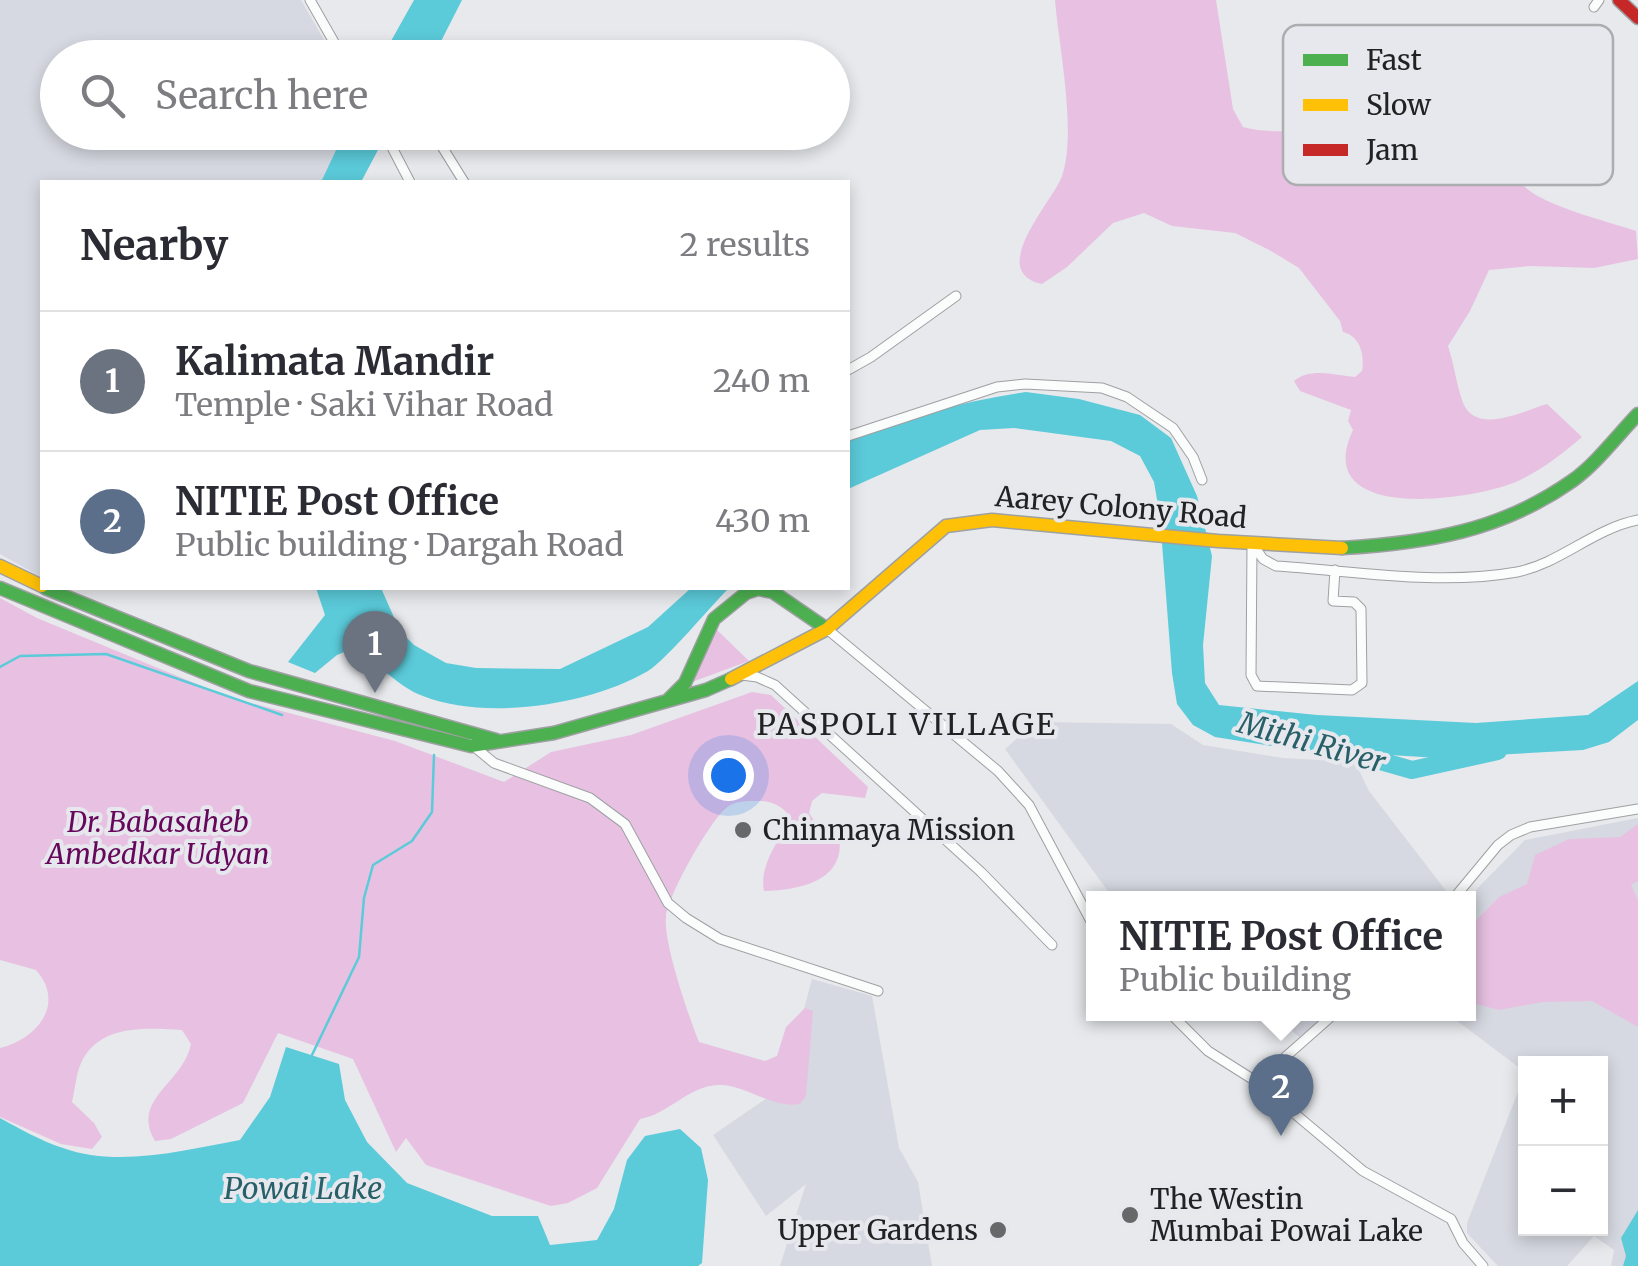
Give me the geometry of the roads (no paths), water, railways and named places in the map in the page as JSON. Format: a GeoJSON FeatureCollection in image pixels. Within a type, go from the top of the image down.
{"type":"FeatureCollection","features":[{"type":"Feature","properties":{"kind":"main road"},"geometry":{"type":"LineString","coordinates":[[1619,0],[1638,18]]}},
{"type":"Feature","properties":{"kind":"main road","name":"Aarey Colony Road"},"geometry":{"type":"LineString","coordinates":[[471,739],[498,741],[544,736],[665,702],[740,674],[827,629],[946,526],[992,520],[1218,542],[1340,548],[1411,544],[1472,531],[1531,506],[1576,479],[1638,414]]}},
{"type":"Feature","properties":{"kind":"main road"},"geometry":{"type":"LineString","coordinates":[[0,566],[40,585]]}},
{"type":"Feature","properties":{"kind":"main road"},"geometry":{"type":"LineString","coordinates":[[0,588],[250,691],[471,739]]}},
{"type":"Feature","properties":{"kind":"main road"},"geometry":{"type":"LineString","coordinates":[[51,590],[220,660],[471,739]]}},
{"type":"Feature","properties":{"kind":"main road"},"geometry":{"type":"LineString","coordinates":[[665,702],[686,683],[714,619],[756,590]]}},
{"type":"Feature","properties":{"kind":"main road"},"geometry":{"type":"LineString","coordinates":[[771,590],[827,629]]}},
{"type":"Feature","properties":{"kind":"main road"},"geometry":{"type":"LineString","coordinates":[[213,676],[220,660]]}},
{"type":"Feature","properties":{"kind":"main road"},"geometry":{"type":"LineString","coordinates":[[293,702],[299,685]]}},
{"type":"Feature","properties":{"kind":"street"},"geometry":{"type":"LineString","coordinates":[[310,0],[333,40]]}},
{"type":"Feature","properties":{"kind":"street"},"geometry":{"type":"LineString","coordinates":[[394,150],[409,180]]}},
{"type":"Feature","properties":{"kind":"street"},"geometry":{"type":"LineString","coordinates":[[444,150],[463,180]]}},
{"type":"Feature","properties":{"kind":"street"},"geometry":{"type":"LineString","coordinates":[[850,369],[956,296]]}},
{"type":"Feature","properties":{"kind":"street"},"geometry":{"type":"LineString","coordinates":[[850,435],[997,387],[1102,388],[1127,397],[1173,428],[1202,480]]}},
{"type":"Feature","properties":{"kind":"street"},"geometry":{"type":"LineString","coordinates":[[1252,543],[1263,559],[1276,566],[1474,576],[1517,572],[1545,564],[1597,533],[1638,520]]}},
{"type":"Feature","properties":{"kind":"street"},"geometry":{"type":"LineString","coordinates":[[1252,543],[1250,675],[1257,686],[1352,690],[1362,683],[1361,609],[1354,602],[1333,601],[1335,570]]}},
{"type":"Feature","properties":{"kind":"street"},"geometry":{"type":"LineString","coordinates":[[827,629],[908,700],[977,752],[1018,794],[1043,831],[1086,912]]}},
{"type":"Feature","properties":{"kind":"street"},"geometry":{"type":"LineString","coordinates":[[740,674],[775,685],[981,872],[1052,945]]}},
{"type":"Feature","properties":{"kind":"street"},"geometry":{"type":"LineString","coordinates":[[471,739],[494,763],[590,798],[625,824],[668,903],[720,939],[878,992]]}},
{"type":"Feature","properties":{"kind":"street"},"geometry":{"type":"LineString","coordinates":[[1460,891],[1511,835],[1530,827],[1638,809]]}},
{"type":"Feature","properties":{"kind":"street"},"geometry":{"type":"LineString","coordinates":[[1178,1021],[1208,1052],[1257,1082],[1363,1172],[1452,1219],[1463,1243],[1484,1266]]}},
{"type":"Feature","properties":{"kind":"street"},"geometry":{"type":"LineString","coordinates":[[1257,1082],[1326,1021]]}},
{"type":"Feature","properties":{"kind":"water"},"geometry":{"type":"Polygon","coordinates":[[[414,0],[462,0],[442,40],[392,40],[414,0]]]}},
{"type":"Feature","properties":{"kind":"water"},"geometry":{"type":"Polygon","coordinates":[[[336,150],[378,150],[362,180],[322,180],[336,150]]]}},
{"type":"Feature","properties":{"kind":"water"},"geometry":{"type":"Polygon","coordinates":[[[1026,392],[1079,399],[1140,415],[1171,438],[1197,496],[1212,556],[1203,645],[1205,683],[1219,705],[1317,715],[1476,723],[1588,715],[1638,681],[1638,720],[1609,742],[1583,750],[1439,758],[1292,749],[1215,737],[1193,725],[1177,704],[1160,517],[1154,482],[1140,456],[1111,441],[1014,428],[980,430],[850,488],[850,440],[891,424],[1026,392]]]}},
{"type":"Feature","properties":{"kind":"water"},"geometry":{"type":"Polygon","coordinates":[[[317,590],[382,590],[400,631],[414,645],[446,663],[476,668],[560,669],[648,627],[689,590],[727,590],[648,671],[597,693],[507,708],[448,703],[423,696],[354,648],[337,655],[315,673],[288,662],[325,615],[317,590]]]}},
{"type":"Feature","properties":{"kind":"water","name":"Powai Lake"},"geometry":{"type":"Polygon","coordinates":[[[286,1047],[339,1064],[345,1100],[367,1142],[407,1183],[492,1216],[538,1216],[550,1245],[597,1240],[614,1209],[627,1160],[645,1136],[680,1129],[701,1148],[708,1180],[702,1263],[0,1266],[0,1118],[55,1145],[106,1157],[152,1155],[240,1140],[270,1097],[286,1047]]]}},
{"type":"Feature","properties":{"kind":"water"},"geometry":{"type":"Polygon","coordinates":[[[1638,1210],[1638,1266],[1623,1266],[1626,1256],[1621,1238],[1638,1210]]]}},
{"type":"Feature","properties":{"kind":"waterway"},"geometry":{"type":"LineString","coordinates":[[0,667],[20,656],[106,654],[282,715]]}},
{"type":"Feature","properties":{"kind":"waterway","name":"Mithi River"},"geometry":{"type":"LineString","coordinates":[[1320,744],[1412,770],[1498,751]]}},
{"type":"Feature","properties":{"kind":"waterway"},"geometry":{"type":"LineString","coordinates":[[312,1055],[359,957],[364,898],[373,865],[412,841],[432,812],[434,755]]}},
{"type":"Feature","properties":{"kind":"place","name":"Kalimata Mandir"},"geometry":{"type":"Point","coordinates":[375,693]}},
{"type":"Feature","properties":{"kind":"place","name":"Chinmaya Mission"},"geometry":{"type":"Point","coordinates":[743,830]}},
{"type":"Feature","properties":{"kind":"place","name":"NITIE Post Office"},"geometry":{"type":"Point","coordinates":[1281,1136]}},
{"type":"Feature","properties":{"kind":"place","name":"The Westin Mumbai Powai Lake"},"geometry":{"type":"Point","coordinates":[1130,1215]}},
{"type":"Feature","properties":{"kind":"place","name":"Upper Gardens"},"geometry":{"type":"Point","coordinates":[998,1230]}},
{"type":"Feature","properties":{"kind":"district","name":"PASPOLI VILLAGE"},"geometry":{"type":"Point","coordinates":[907,724]}},
{"type":"Feature","properties":{"kind":"park label","name":"Dr. Babasaheb Ambedkar Udyan"},"geometry":{"type":"Point","coordinates":[158,838]}}]}
